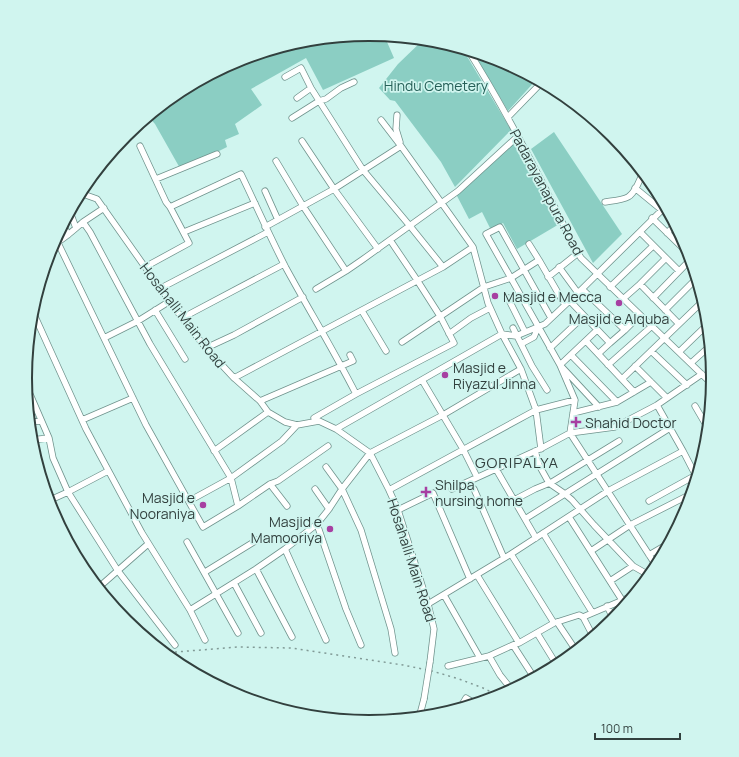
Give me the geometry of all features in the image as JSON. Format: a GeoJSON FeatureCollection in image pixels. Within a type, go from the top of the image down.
{"type":"FeatureCollection","features":[{"type":"Feature","properties":{"kind":"street","name":"Padarayanapura Road"},"geometry":{"type":"LineString","coordinates":[[472,57],[508,117],[578,253],[610,287],[707,379]]}},
{"type":"Feature","properties":{"kind":"street"},"geometry":{"type":"LineString","coordinates":[[285,77],[301,68],[311,88],[363,170],[443,267]]}},
{"type":"Feature","properties":{"kind":"street"},"geometry":{"type":"LineString","coordinates":[[292,118],[319,101],[326,100],[341,88],[354,82]]}},
{"type":"Feature","properties":{"kind":"street"},"geometry":{"type":"LineString","coordinates":[[508,117],[538,86]]}},
{"type":"Feature","properties":{"kind":"street"},"geometry":{"type":"LineString","coordinates":[[297,98],[311,88]]}},
{"type":"Feature","properties":{"kind":"street"},"geometry":{"type":"LineString","coordinates":[[396,115],[396,129],[401,146]]}},
{"type":"Feature","properties":{"kind":"street"},"geometry":{"type":"LineString","coordinates":[[381,120],[442,202],[473,247],[488,303],[521,370],[536,410],[539,465],[549,483],[572,500],[633,566],[645,573]]}},
{"type":"Feature","properties":{"kind":"street"},"geometry":{"type":"LineString","coordinates":[[316,289],[378,249],[458,191],[518,136]]}},
{"type":"Feature","properties":{"kind":"street"},"geometry":{"type":"LineString","coordinates":[[302,141],[334,189],[378,249]]}},
{"type":"Feature","properties":{"kind":"street"},"geometry":{"type":"LineString","coordinates":[[140,146],[166,202],[170,206],[189,243],[145,267]]}},
{"type":"Feature","properties":{"kind":"street"},"geometry":{"type":"LineString","coordinates":[[161,288],[334,189],[401,146]]}},
{"type":"Feature","properties":{"kind":"street"},"geometry":{"type":"LineString","coordinates":[[156,179],[216,154]]}},
{"type":"Feature","properties":{"kind":"street"},"geometry":{"type":"LineString","coordinates":[[276,161],[303,206],[346,271]]}},
{"type":"Feature","properties":{"kind":"street"},"geometry":{"type":"LineString","coordinates":[[170,206],[241,174],[284,264],[342,366],[356,394]]}},
{"type":"Feature","properties":{"kind":"street"},"geometry":{"type":"LineString","coordinates":[[605,202],[628,197],[638,185],[640,177]]}},
{"type":"Feature","properties":{"kind":"street"},"geometry":{"type":"LineString","coordinates":[[635,188],[657,203]]}},
{"type":"Feature","properties":{"kind":"street"},"geometry":{"type":"LineString","coordinates":[[265,191],[278,220]]}},
{"type":"Feature","properties":{"kind":"street","name":"Hosahalli Main Road"},"geometry":{"type":"LineString","coordinates":[[86,195],[97,199],[182,318],[206,348],[234,378],[260,401],[268,412],[285,422],[297,426]]}},
{"type":"Feature","properties":{"kind":"street"},"geometry":{"type":"LineString","coordinates":[[184,232],[255,203]]}},
{"type":"Feature","properties":{"kind":"street"},"geometry":{"type":"LineString","coordinates":[[63,239],[83,222],[104,208]]}},
{"type":"Feature","properties":{"kind":"street"},"geometry":{"type":"LineString","coordinates":[[336,429],[502,334],[516,336],[545,324],[662,209]]}},
{"type":"Feature","properties":{"kind":"street"},"geometry":{"type":"LineString","coordinates":[[652,218],[679,245]]}},
{"type":"Feature","properties":{"kind":"street"},"geometry":{"type":"LineString","coordinates":[[72,219],[76,228]]}},
{"type":"Feature","properties":{"kind":"street"},"geometry":{"type":"LineString","coordinates":[[83,222],[90,232],[150,344],[231,478],[238,506]]}},
{"type":"Feature","properties":{"kind":"street"},"geometry":{"type":"LineString","coordinates":[[551,318],[500,227],[486,234],[560,365],[575,400],[570,433],[653,561]]}},
{"type":"Feature","properties":{"kind":"street"},"geometry":{"type":"LineString","coordinates":[[667,233],[672,228]]}},
{"type":"Feature","properties":{"kind":"street"},"geometry":{"type":"LineString","coordinates":[[640,232],[679,272]]}},
{"type":"Feature","properties":{"kind":"street"},"geometry":{"type":"LineString","coordinates":[[319,421],[314,418],[356,394],[454,343],[440,316],[390,240]]}},
{"type":"Feature","properties":{"kind":"street"},"geometry":{"type":"LineString","coordinates":[[529,244],[548,277],[568,303],[584,316],[610,343]]}},
{"type":"Feature","properties":{"kind":"street"},"geometry":{"type":"LineString","coordinates":[[59,246],[146,425],[204,527],[270,484],[278,481],[328,446]]}},
{"type":"Feature","properties":{"kind":"street"},"geometry":{"type":"LineString","coordinates":[[610,287],[653,246]]}},
{"type":"Feature","properties":{"kind":"street"},"geometry":{"type":"LineString","coordinates":[[234,378],[443,267],[473,247]]}},
{"type":"Feature","properties":{"kind":"street"},"geometry":{"type":"LineString","coordinates":[[548,277],[578,253]]}},
{"type":"Feature","properties":{"kind":"street"},"geometry":{"type":"LineString","coordinates":[[623,299],[666,258]]}},
{"type":"Feature","properties":{"kind":"street"},"geometry":{"type":"LineString","coordinates":[[402,342],[484,287],[511,278],[539,260]]}},
{"type":"Feature","properties":{"kind":"street"},"geometry":{"type":"LineString","coordinates":[[653,298],[686,263]]}},
{"type":"Feature","properties":{"kind":"street"},"geometry":{"type":"LineString","coordinates":[[182,318],[284,264]]}},
{"type":"Feature","properties":{"kind":"street"},"geometry":{"type":"LineString","coordinates":[[559,267],[578,293]]}},
{"type":"Feature","properties":{"kind":"street"},"geometry":{"type":"LineString","coordinates":[[665,310],[693,282]]}},
{"type":"Feature","properties":{"kind":"street"},"geometry":{"type":"LineString","coordinates":[[640,284],[679,324]]}},
{"type":"Feature","properties":{"kind":"street"},"geometry":{"type":"LineString","coordinates":[[582,289],[625,330]]}},
{"type":"Feature","properties":{"kind":"street"},"geometry":{"type":"LineString","coordinates":[[206,348],[234,335],[303,297]]}},
{"type":"Feature","properties":{"kind":"street"},"geometry":{"type":"LineString","coordinates":[[508,298],[525,332]]}},
{"type":"Feature","properties":{"kind":"street"},"geometry":{"type":"LineString","coordinates":[[104,338],[138,321],[170,301]]}},
{"type":"Feature","properties":{"kind":"street"},"geometry":{"type":"LineString","coordinates":[[622,379],[699,305]]}},
{"type":"Feature","properties":{"kind":"street"},"geometry":{"type":"LineString","coordinates":[[449,334],[471,318],[490,308]]}},
{"type":"Feature","properties":{"kind":"street"},"geometry":{"type":"LineString","coordinates":[[155,310],[185,359]]}},
{"type":"Feature","properties":{"kind":"street"},"geometry":{"type":"LineString","coordinates":[[362,311],[386,351]]}},
{"type":"Feature","properties":{"kind":"street"},"geometry":{"type":"LineString","coordinates":[[598,354],[640,315]]}},
{"type":"Feature","properties":{"kind":"street"},"geometry":{"type":"LineString","coordinates":[[550,348],[584,316]]}},
{"type":"Feature","properties":{"kind":"street"},"geometry":{"type":"LineString","coordinates":[[37,321],[82,420],[108,471],[148,544],[190,610],[205,640]]}},
{"type":"Feature","properties":{"kind":"street"},"geometry":{"type":"LineString","coordinates":[[608,365],[652,326]]}},
{"type":"Feature","properties":{"kind":"street"},"geometry":{"type":"LineString","coordinates":[[521,344],[534,337],[538,327]]}},
{"type":"Feature","properties":{"kind":"street"},"geometry":{"type":"LineString","coordinates":[[513,328],[532,366],[547,390]]}},
{"type":"Feature","properties":{"kind":"street"},"geometry":{"type":"LineString","coordinates":[[679,352],[703,328]]}},
{"type":"Feature","properties":{"kind":"street"},"geometry":{"type":"LineString","coordinates":[[560,365],[597,330]]}},
{"type":"Feature","properties":{"kind":"street"},"geometry":{"type":"LineString","coordinates":[[586,341],[634,392]]}},
{"type":"Feature","properties":{"kind":"street"},"geometry":{"type":"LineString","coordinates":[[691,363],[705,349]]}},
{"type":"Feature","properties":{"kind":"street"},"geometry":{"type":"LineString","coordinates":[[651,351],[687,385]]}},
{"type":"Feature","properties":{"kind":"street"},"geometry":{"type":"LineString","coordinates":[[260,401],[353,361],[350,355]]}},
{"type":"Feature","properties":{"kind":"street"},"geometry":{"type":"LineString","coordinates":[[571,355],[616,402]]}},
{"type":"Feature","properties":{"kind":"street"},"geometry":{"type":"LineString","coordinates":[[560,365],[599,407]]}},
{"type":"Feature","properties":{"kind":"street"},"geometry":{"type":"LineString","coordinates":[[635,366],[668,398]]}},
{"type":"Feature","properties":{"kind":"street"},"geometry":{"type":"LineString","coordinates":[[190,610],[256,569],[317,524],[370,453],[521,370]]}},
{"type":"Feature","properties":{"kind":"street"},"geometry":{"type":"LineString","coordinates":[[452,489],[538,450],[570,433],[615,427],[657,405],[702,374]]}},
{"type":"Feature","properties":{"kind":"street"},"geometry":{"type":"LineString","coordinates":[[422,380],[443,414],[477,477]]}},
{"type":"Feature","properties":{"kind":"street"},"geometry":{"type":"LineString","coordinates":[[573,413],[616,402],[651,382]]}},
{"type":"Feature","properties":{"kind":"street"},"geometry":{"type":"LineString","coordinates":[[82,420],[133,398]]}},
{"type":"Feature","properties":{"kind":"street"},"geometry":{"type":"LineString","coordinates":[[389,490],[536,410],[575,400]]}},
{"type":"Feature","properties":{"kind":"street"},"geometry":{"type":"LineString","coordinates":[[657,405],[694,471]]}},
{"type":"Feature","properties":{"kind":"street"},"geometry":{"type":"LineString","coordinates":[[695,406],[704,422]]}},
{"type":"Feature","properties":{"kind":"street"},"geometry":{"type":"LineString","coordinates":[[34,408],[48,438],[52,458],[68,492],[118,571],[175,645]]}},
{"type":"Feature","properties":{"kind":"street"},"geometry":{"type":"LineString","coordinates":[[214,451],[268,412]]}},
{"type":"Feature","properties":{"kind":"street"},"geometry":{"type":"LineString","coordinates":[[35,422],[41,421]]}},
{"type":"Feature","properties":{"kind":"street"},"geometry":{"type":"LineString","coordinates":[[189,501],[231,478],[282,441],[297,426],[319,421]]}},
{"type":"Feature","properties":{"kind":"street","name":"Hosahalli Main Road"},"geometry":{"type":"LineString","coordinates":[[319,421],[336,429],[370,453],[398,510],[428,604],[434,629],[430,662],[421,712]]}},
{"type":"Feature","properties":{"kind":"street"},"geometry":{"type":"LineString","coordinates":[[525,519],[670,428]]}},
{"type":"Feature","properties":{"kind":"street"},"geometry":{"type":"LineString","coordinates":[[37,439],[48,438]]}},
{"type":"Feature","properties":{"kind":"street"},"geometry":{"type":"LineString","coordinates":[[514,500],[549,483],[619,441]]}},
{"type":"Feature","properties":{"kind":"street"},"geometry":{"type":"LineString","coordinates":[[428,604],[511,554],[608,491],[683,451]]}},
{"type":"Feature","properties":{"kind":"street"},"geometry":{"type":"LineString","coordinates":[[326,468],[342,489],[361,530],[390,628],[395,653]]}},
{"type":"Feature","properties":{"kind":"street"},"geometry":{"type":"LineString","coordinates":[[496,469],[536,538]]}},
{"type":"Feature","properties":{"kind":"street"},"geometry":{"type":"LineString","coordinates":[[54,498],[108,471]]}},
{"type":"Feature","properties":{"kind":"street"},"geometry":{"type":"LineString","coordinates":[[649,500],[691,480]]}},
{"type":"Feature","properties":{"kind":"street"},"geometry":{"type":"LineString","coordinates":[[270,484],[287,506]]}},
{"type":"Feature","properties":{"kind":"street"},"geometry":{"type":"LineString","coordinates":[[315,489],[329,509]]}},
{"type":"Feature","properties":{"kind":"street"},"geometry":{"type":"LineString","coordinates":[[474,489],[504,558]]}},
{"type":"Feature","properties":{"kind":"street"},"geometry":{"type":"LineString","coordinates":[[398,510],[433,493],[470,579]]}},
{"type":"Feature","properties":{"kind":"street"},"geometry":{"type":"LineString","coordinates":[[591,551],[630,525],[685,497]]}},
{"type":"Feature","properties":{"kind":"street"},"geometry":{"type":"LineString","coordinates":[[448,666],[489,656],[516,644],[556,622],[579,616],[583,617],[622,600],[569,517]]}},
{"type":"Feature","properties":{"kind":"street"},"geometry":{"type":"LineString","coordinates":[[317,524],[346,609],[361,645]]}},
{"type":"Feature","properties":{"kind":"street"},"geometry":{"type":"LineString","coordinates":[[543,533],[592,612]]}},
{"type":"Feature","properties":{"kind":"street"},"geometry":{"type":"LineString","coordinates":[[205,572],[257,540]]}},
{"type":"Feature","properties":{"kind":"street"},"geometry":{"type":"LineString","coordinates":[[187,542],[238,633]]}},
{"type":"Feature","properties":{"kind":"street"},"geometry":{"type":"LineString","coordinates":[[102,584],[148,544]]}},
{"type":"Feature","properties":{"kind":"street"},"geometry":{"type":"LineString","coordinates":[[649,555],[662,548]]}},
{"type":"Feature","properties":{"kind":"street"},"geometry":{"type":"LineString","coordinates":[[285,549],[326,640]]}},
{"type":"Feature","properties":{"kind":"street"},"geometry":{"type":"LineString","coordinates":[[511,554],[574,647]]}},
{"type":"Feature","properties":{"kind":"street"},"geometry":{"type":"LineString","coordinates":[[610,581],[633,566]]}},
{"type":"Feature","properties":{"kind":"street"},"geometry":{"type":"LineString","coordinates":[[256,569],[292,637]]}},
{"type":"Feature","properties":{"kind":"street"},"geometry":{"type":"LineString","coordinates":[[477,575],[532,674]]}},
{"type":"Feature","properties":{"kind":"street"},"geometry":{"type":"LineString","coordinates":[[234,583],[261,633]]}},
{"type":"Feature","properties":{"kind":"street"},"geometry":{"type":"LineString","coordinates":[[444,595],[480,658]]}},
{"type":"Feature","properties":{"kind":"street"},"geometry":{"type":"LineString","coordinates":[[607,606],[611,614]]}},
{"type":"Feature","properties":{"kind":"street"},"geometry":{"type":"LineString","coordinates":[[583,617],[591,633]]}},
{"type":"Feature","properties":{"kind":"street"},"geometry":{"type":"LineString","coordinates":[[537,633],[554,661]]}},
{"type":"Feature","properties":{"kind":"street"},"geometry":{"type":"LineString","coordinates":[[489,656],[500,675],[509,686]]}},
{"type":"Feature","properties":{"kind":"green space"},"geometry":{"type":"Polygon","coordinates":[[[370,41],[387,42],[394,58],[323,90],[306,58],[251,89],[262,105],[235,124],[239,134],[225,140],[227,147],[181,170],[152,121],[182,98],[201,86],[240,67],[282,53],[304,47],[325,44],[370,41]]]}},
{"type":"Feature","properties":{"kind":"green space","name":"Hindu Cemetery"},"geometry":{"type":"Polygon","coordinates":[[[418,45],[435,47],[467,56],[511,130],[455,187],[441,162],[395,101],[390,100],[379,88],[398,64],[418,45]]]}},
{"type":"Feature","properties":{"kind":"green space","name":"Hindu Cemetery"},"geometry":{"type":"Polygon","coordinates":[[[477,59],[499,67],[533,83],[508,111],[477,59]]]}},
{"type":"Feature","properties":{"kind":"green space"},"geometry":{"type":"Polygon","coordinates":[[[554,132],[622,234],[593,263],[531,149],[554,132]]]}},
{"type":"Feature","properties":{"kind":"green space"},"geometry":{"type":"Polygon","coordinates":[[[517,141],[561,223],[517,249],[503,223],[491,230],[482,212],[469,219],[456,194],[517,141]]]}},
{"type":"Feature","properties":{"kind":"railway"},"geometry":{"type":"LineString","coordinates":[[173,652],[238,647],[291,648],[403,665],[432,671],[459,679],[492,693]]}},
{"type":"Feature","properties":{"kind":"place","name":"Masjid e Mecca"},"geometry":{"type":"Point","coordinates":[495,296]}},
{"type":"Feature","properties":{"kind":"place","name":"Masjid e Alquba"},"geometry":{"type":"Point","coordinates":[619,303]}},
{"type":"Feature","properties":{"kind":"place","name":"Masjid e Riyazul Jinna"},"geometry":{"type":"Point","coordinates":[445,375]}},
{"type":"Feature","properties":{"kind":"place","name":"Shahid Doctor"},"geometry":{"type":"Point","coordinates":[576,422]}},
{"type":"Feature","properties":{"kind":"place","name":"Shilpa nursing home"},"geometry":{"type":"Point","coordinates":[426,492]}},
{"type":"Feature","properties":{"kind":"place","name":"Masjid e Nooraniya"},"geometry":{"type":"Point","coordinates":[203,505]}},
{"type":"Feature","properties":{"kind":"place","name":"Masjid e Mamooriya"},"geometry":{"type":"Point","coordinates":[330,529]}},
{"type":"Feature","properties":{"kind":"district","name":"GORIPALYA"},"geometry":{"type":"Point","coordinates":[517,462]}}]}
